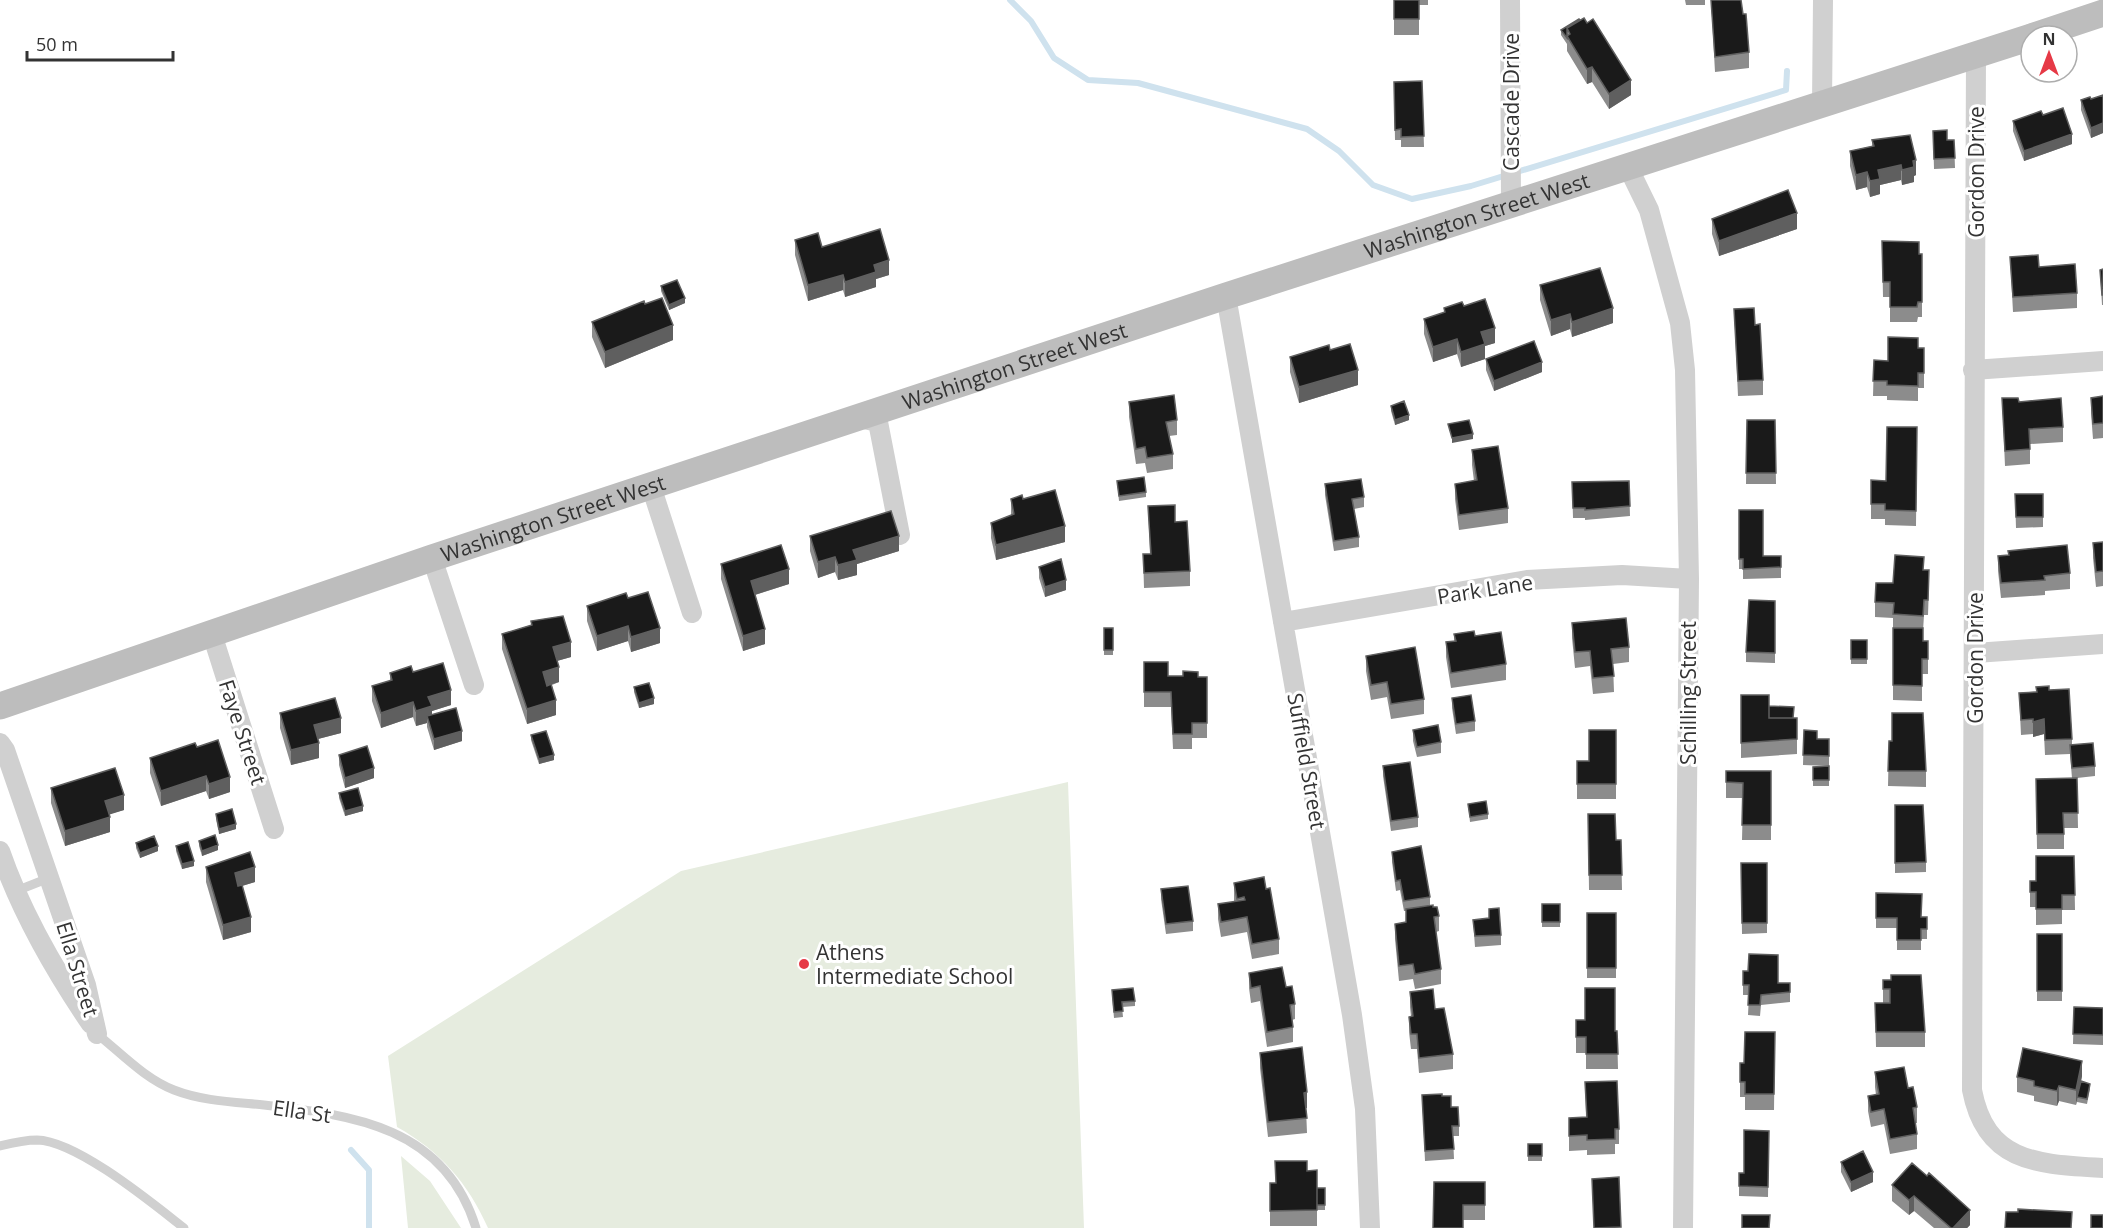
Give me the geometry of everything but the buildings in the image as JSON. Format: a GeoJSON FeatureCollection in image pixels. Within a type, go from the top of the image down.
{"type":"FeatureCollection","features":[{"type":"Feature","properties":{"kind":"street","name":"Cascade Drive"},"geometry":{"type":"LineString","coordinates":[[1510,0],[1511,204]]}},
{"type":"Feature","properties":{"kind":"street"},"geometry":{"type":"LineString","coordinates":[[1822,104],[1823,0]]}},
{"type":"Feature","properties":{"kind":"street","name":"Washington Street West"},"geometry":{"type":"LineString","coordinates":[[2069,24],[2103,13]]}},
{"type":"Feature","properties":{"kind":"street","name":"Washington Street West"},"geometry":{"type":"LineString","coordinates":[[0,706],[432,558],[1226,296],[2019,40]]}},
{"type":"Feature","properties":{"kind":"street","name":"Gordon Drive"},"geometry":{"type":"LineString","coordinates":[[1976,55],[1972,1090],[1977,1115],[1989,1136],[2007,1150],[2050,1165],[2103,1168]]}},
{"type":"Feature","properties":{"kind":"street","name":"Schilling Street"},"geometry":{"type":"LineString","coordinates":[[1628,167],[1648,210],[1680,322],[1685,370],[1689,579],[1683,1228]]}},
{"type":"Feature","properties":{"kind":"street","name":"Suffield Street"},"geometry":{"type":"LineString","coordinates":[[1226,296],[1352,1015],[1365,1109],[1370,1228]]}},
{"type":"Feature","properties":{"kind":"street"},"geometry":{"type":"LineString","coordinates":[[1973,370],[2103,361]]}},
{"type":"Feature","properties":{"kind":"street"},"geometry":{"type":"LineString","coordinates":[[859,418],[878,422],[900,535]]}},
{"type":"Feature","properties":{"kind":"street"},"geometry":{"type":"LineString","coordinates":[[651,486],[692,613]]}},
{"type":"Feature","properties":{"kind":"street"},"geometry":{"type":"LineString","coordinates":[[432,558],[474,685]]}},
{"type":"Feature","properties":{"kind":"street","name":"Park Lane"},"geometry":{"type":"LineString","coordinates":[[1283,622],[1527,580],[1622,575],[1689,579]]}},
{"type":"Feature","properties":{"kind":"street","name":"Faye Street"},"geometry":{"type":"LineString","coordinates":[[212,634],[274,829]]}},
{"type":"Feature","properties":{"kind":"street"},"geometry":{"type":"LineString","coordinates":[[1975,653],[2103,644]]}},
{"type":"Feature","properties":{"kind":"street","name":"Ella Street"},"geometry":{"type":"LineString","coordinates":[[0,743],[5,750],[86,986],[97,1034]]}},
{"type":"Feature","properties":{"kind":"street","name":"Ella Street"},"geometry":{"type":"LineString","coordinates":[[0,851],[16,891],[72,996],[97,1034]]}},
{"type":"Feature","properties":{"kind":"lane"},"geometry":{"type":"LineString","coordinates":[[16,891],[49,878]]}},
{"type":"Feature","properties":{"kind":"lane","name":"Ella St"},"geometry":{"type":"LineString","coordinates":[[97,1034],[154,1080],[175,1091],[220,1101],[316,1111],[364,1120],[409,1139],[440,1166],[460,1191],[476,1228]]}},
{"type":"Feature","properties":{"kind":"lane"},"geometry":{"type":"LineString","coordinates":[[0,1146],[38,1140],[56,1144],[129,1183],[183,1228]]}},
{"type":"Feature","properties":{"kind":"shaded area","name":"Athens Intermediate School"},"geometry":{"type":"Polygon","coordinates":[[[1068,782],[1084,1228],[488,1228],[471,1197],[451,1170],[427,1147],[397,1127],[388,1056],[681,871],[1068,782]]]}},
{"type":"Feature","properties":{"kind":"shaded area"},"geometry":{"type":"Polygon","coordinates":[[[401,1156],[430,1181],[461,1228],[408,1228],[401,1156]]]}},
{"type":"Feature","properties":{"kind":"waterway"},"geometry":{"type":"LineString","coordinates":[[1010,0],[1031,21],[1054,58],[1088,80],[1138,83],[1307,129],[1339,151],[1373,185],[1412,199],[1471,186],[1786,90],[1787,71]]}},
{"type":"Feature","properties":{"kind":"waterway"},"geometry":{"type":"LineString","coordinates":[[351,1150],[369,1170],[369,1228]]}},
{"type":"Feature","properties":{"kind":"place","name":"Athens Intermediate School"},"geometry":{"type":"Point","coordinates":[804,964]}}]}
